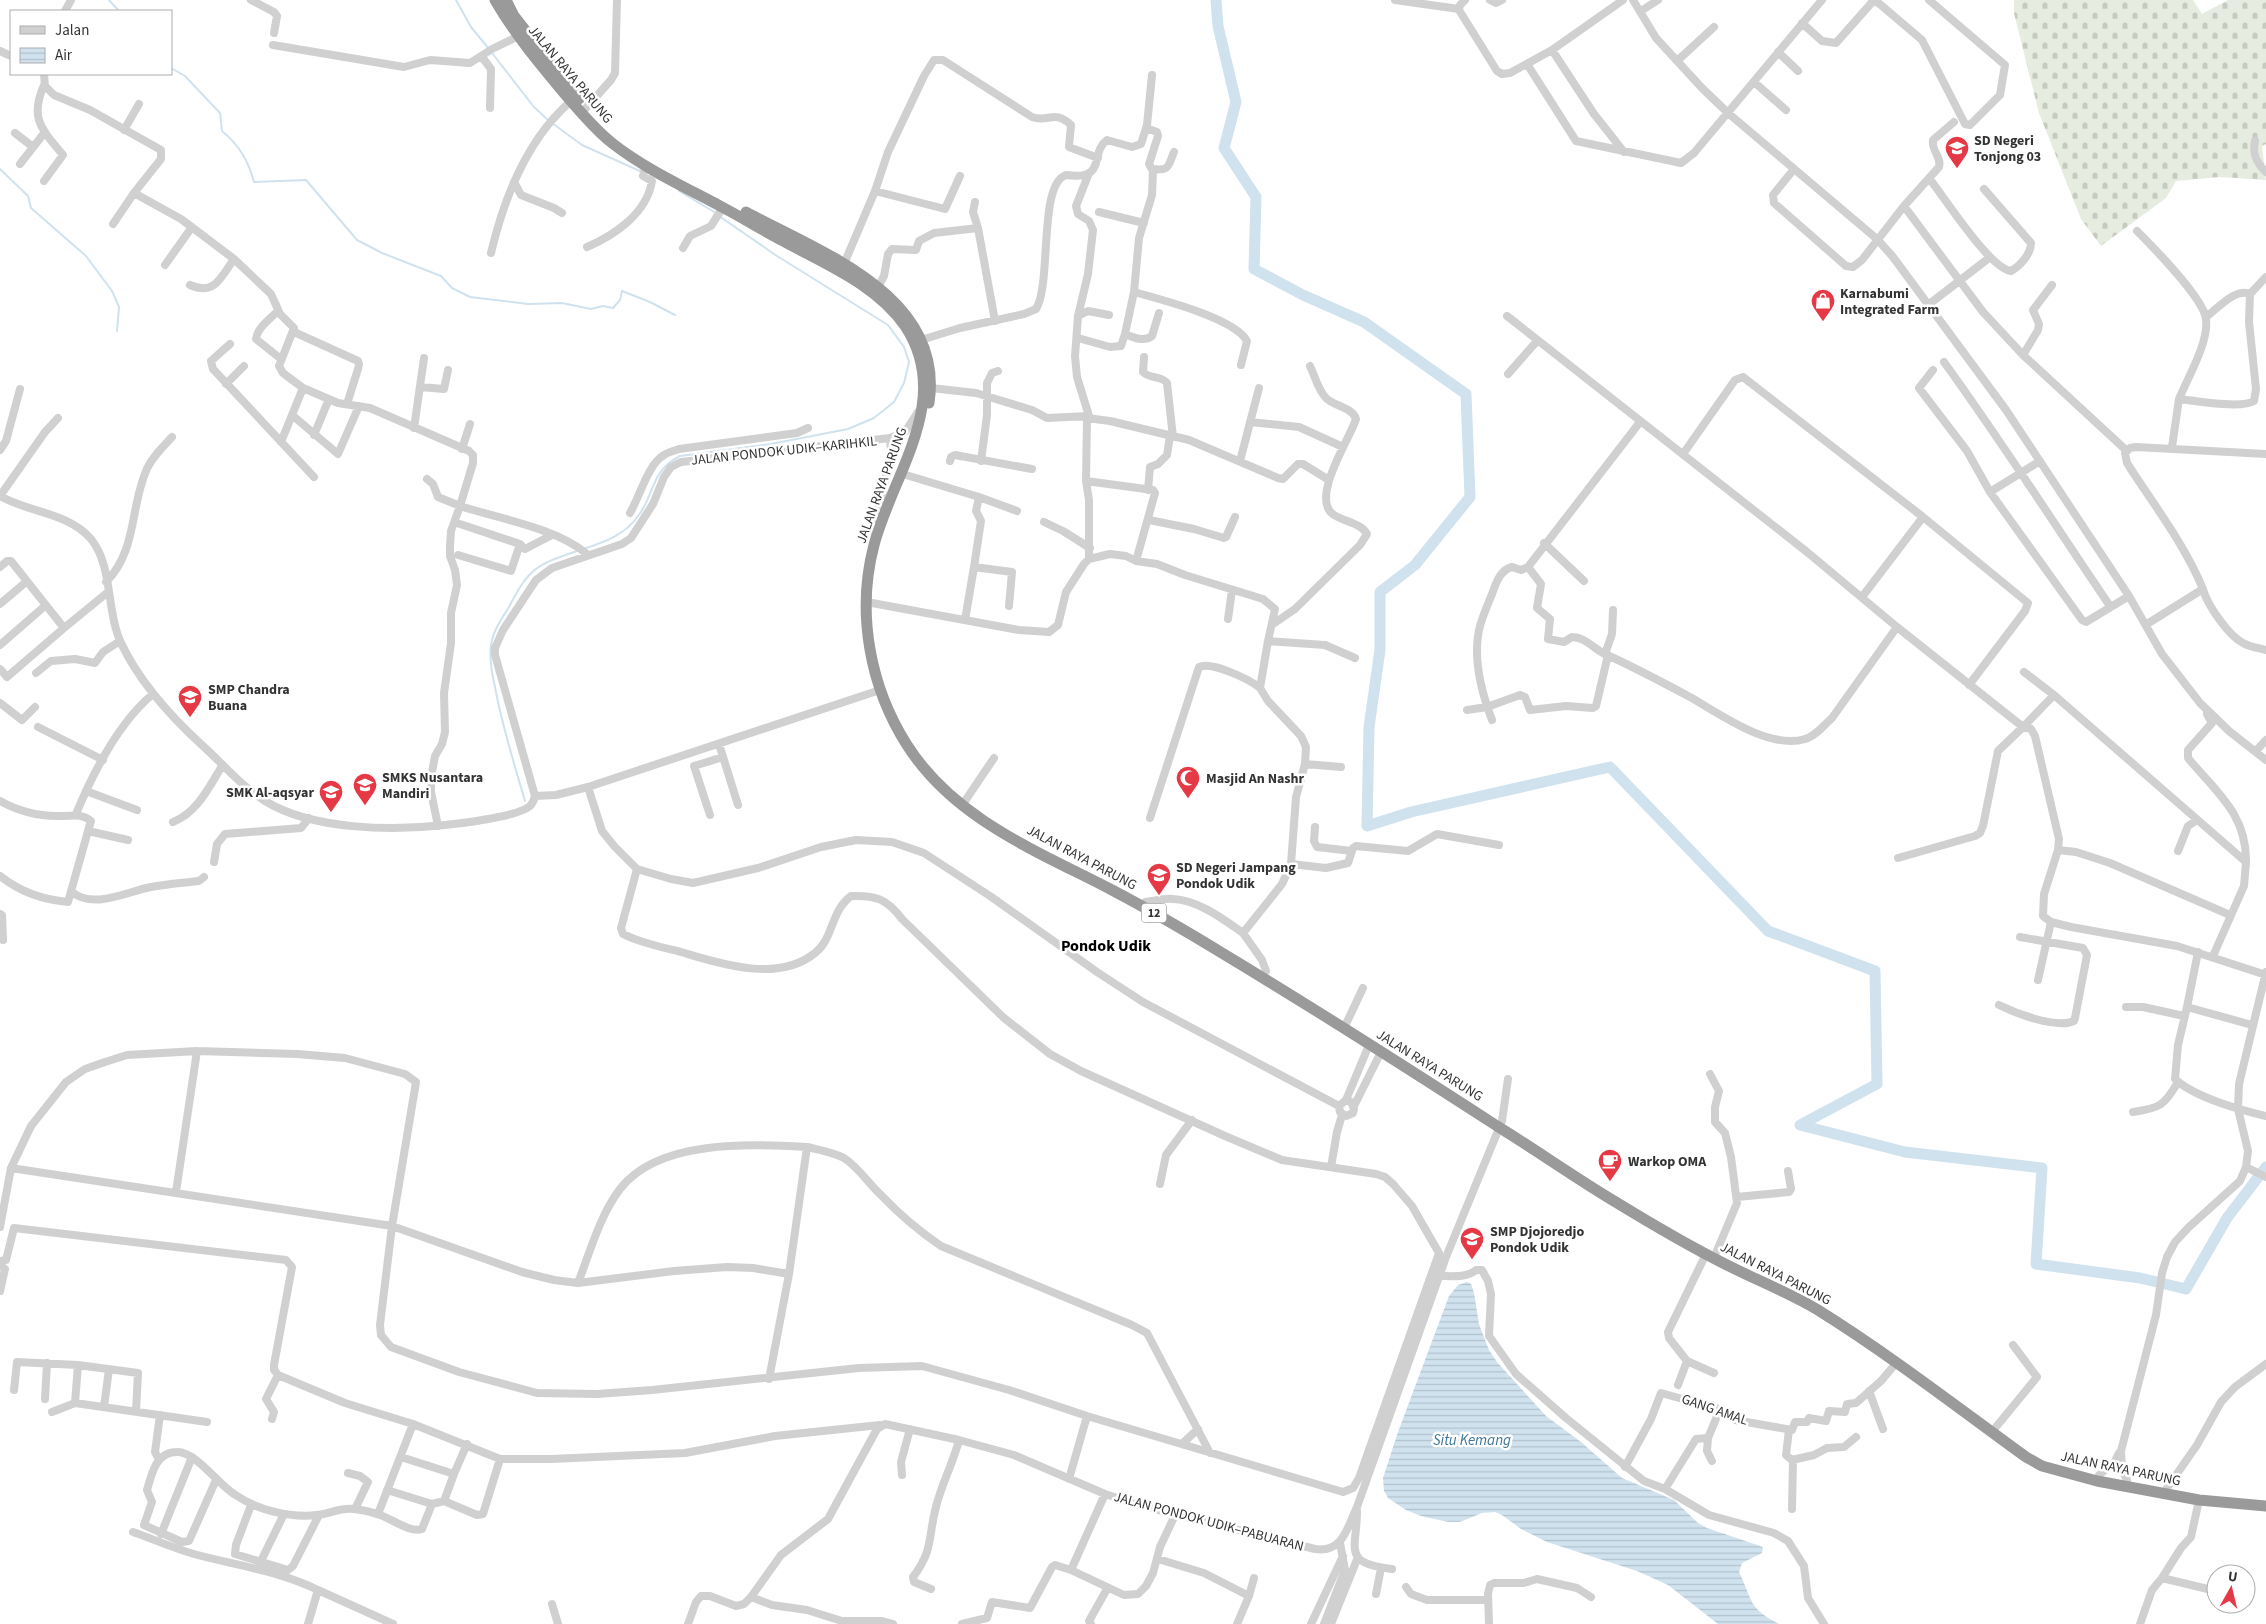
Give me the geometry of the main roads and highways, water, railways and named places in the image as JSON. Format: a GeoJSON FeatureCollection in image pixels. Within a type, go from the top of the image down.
{"type":"FeatureCollection","features":[{"type":"Feature","properties":{"kind":"highway","name":"JALAN RAYA PARUNG"},"geometry":{"type":"LineString","coordinates":[[495,0],[586,108],[612,135],[630,149],[780,235],[848,277],[876,296],[892,310],[907,330],[917,349],[922,373],[924,398],[918,431],[883,515],[873,547],[866,593],[870,660],[880,690],[903,738],[921,766],[943,790],[968,810],[997,829],[1144,904],[1369,1045],[1501,1124]]}},
{"type":"Feature","properties":{"kind":"highway","name":"JALAN RAYA PARUNG"},"geometry":{"type":"LineString","coordinates":[[506,0],[523,34],[571,101],[608,140],[644,170],[720,212],[780,235],[844,264],[895,302],[906,314],[921,340],[927,354],[931,388],[924,426],[888,517],[878,548],[872,603],[877,661],[894,712],[926,763],[965,801],[1010,830],[1266,971],[1501,1124],[1607,1197],[1711,1254],[1790,1294],[1897,1362],[2026,1457],[2042,1466],[2097,1481],[2199,1500],[2266,1506]]}},
{"type":"Feature","properties":{"kind":"highway","name":"JALAN RAYA PARUNG"},"geometry":{"type":"LineString","coordinates":[[1711,1254],[1789,1288],[1824,1308],[1926,1376],[2029,1452],[2046,1462],[2099,1475],[2200,1494],[2266,1501]]}},
{"type":"Feature","properties":{"kind":"water","name":"Situ Kemang"},"geometry":{"type":"Polygon","coordinates":[[[1467,1282],[1471,1284],[1474,1293],[1479,1324],[1489,1350],[1497,1362],[1546,1416],[1581,1442],[1622,1478],[1674,1500],[1698,1523],[1707,1528],[1763,1547],[1762,1553],[1742,1563],[1739,1572],[1756,1608],[1779,1624],[1718,1624],[1668,1585],[1637,1571],[1547,1542],[1521,1529],[1495,1512],[1482,1513],[1460,1522],[1448,1522],[1421,1516],[1406,1510],[1388,1498],[1384,1491],[1383,1478],[1398,1432],[1449,1296],[1458,1285],[1467,1282]]]}},
{"type":"Feature","properties":{"kind":"waterway"},"geometry":{"type":"LineString","coordinates":[[109,0],[118,10]]}},
{"type":"Feature","properties":{"kind":"waterway"},"geometry":{"type":"LineString","coordinates":[[456,0],[471,27],[489,49]]}},
{"type":"Feature","properties":{"kind":"waterway"},"geometry":{"type":"LineString","coordinates":[[1216,0],[1218,26],[1236,102],[1224,148],[1256,197],[1254,269],[1303,295],[1364,322],[1466,394],[1470,497],[1415,565],[1380,592],[1380,650],[1369,727],[1367,826],[1411,812],[1610,767],[1768,931],[1875,971],[1877,1084],[1800,1125],[1905,1152],[2042,1168],[2036,1264],[2140,1278],[2186,1289],[2227,1218],[2266,1167]]}},
{"type":"Feature","properties":{"kind":"waterway"},"geometry":{"type":"LineString","coordinates":[[492,53],[534,107],[548,120]]}},
{"type":"Feature","properties":{"kind":"waterway"},"geometry":{"type":"LineString","coordinates":[[172,69],[185,76],[220,113],[222,131],[242,154],[254,182],[306,180],[357,240],[382,253],[441,276],[452,288],[470,297],[528,304],[562,303],[591,309],[603,306],[613,308],[620,300],[622,291],[650,302],[675,315]]}},
{"type":"Feature","properties":{"kind":"waterway"},"geometry":{"type":"LineString","coordinates":[[552,123],[582,145],[642,172]]}},
{"type":"Feature","properties":{"kind":"waterway"},"geometry":{"type":"LineString","coordinates":[[0,169],[28,196],[31,208],[86,256],[112,291],[119,307],[117,331]]}},
{"type":"Feature","properties":{"kind":"waterway"},"geometry":{"type":"LineString","coordinates":[[679,191],[716,213]]}},
{"type":"Feature","properties":{"kind":"waterway"},"geometry":{"type":"LineString","coordinates":[[583,549],[607,540],[627,528],[639,515],[658,475],[670,462],[680,456],[771,444],[848,429],[874,418],[894,402],[904,383],[909,362],[904,347],[888,325],[777,256],[719,216]]}},
{"type":"Feature","properties":{"kind":"waterway"},"geometry":{"type":"LineString","coordinates":[[525,801],[498,702],[491,661],[490,650],[492,640],[501,620],[528,576],[552,560],[577,551]]}},
{"type":"Feature","properties":{"kind":"place","name":"SD Negeri Tonjong 03"},"geometry":{"type":"Point","coordinates":[1957,169]}},
{"type":"Feature","properties":{"kind":"place","name":"Karnabumi Integrated Farm"},"geometry":{"type":"Point","coordinates":[1823,322]}},
{"type":"Feature","properties":{"kind":"place","name":"SMP Chandra Buana"},"geometry":{"type":"Point","coordinates":[190,718]}},
{"type":"Feature","properties":{"kind":"place","name":"Masjid An Nashr"},"geometry":{"type":"Point","coordinates":[1188,799]}},
{"type":"Feature","properties":{"kind":"place","name":"SMKS Nusantara Mandiri"},"geometry":{"type":"Point","coordinates":[365,806]}},
{"type":"Feature","properties":{"kind":"place","name":"SMK Al-aqsyar"},"geometry":{"type":"Point","coordinates":[331,813]}},
{"type":"Feature","properties":{"kind":"place","name":"SD Negeri Jampang Pondok Udik"},"geometry":{"type":"Point","coordinates":[1159,896]}},
{"type":"Feature","properties":{"kind":"place","name":"Warkop OMA"},"geometry":{"type":"Point","coordinates":[1610,1182]}},
{"type":"Feature","properties":{"kind":"place","name":"SMP Djojoredjo Pondok Udik"},"geometry":{"type":"Point","coordinates":[1472,1260]}},
{"type":"Feature","properties":{"kind":"district","name":"Pondok Udik"},"geometry":{"type":"Point","coordinates":[1106,945]}}]}
